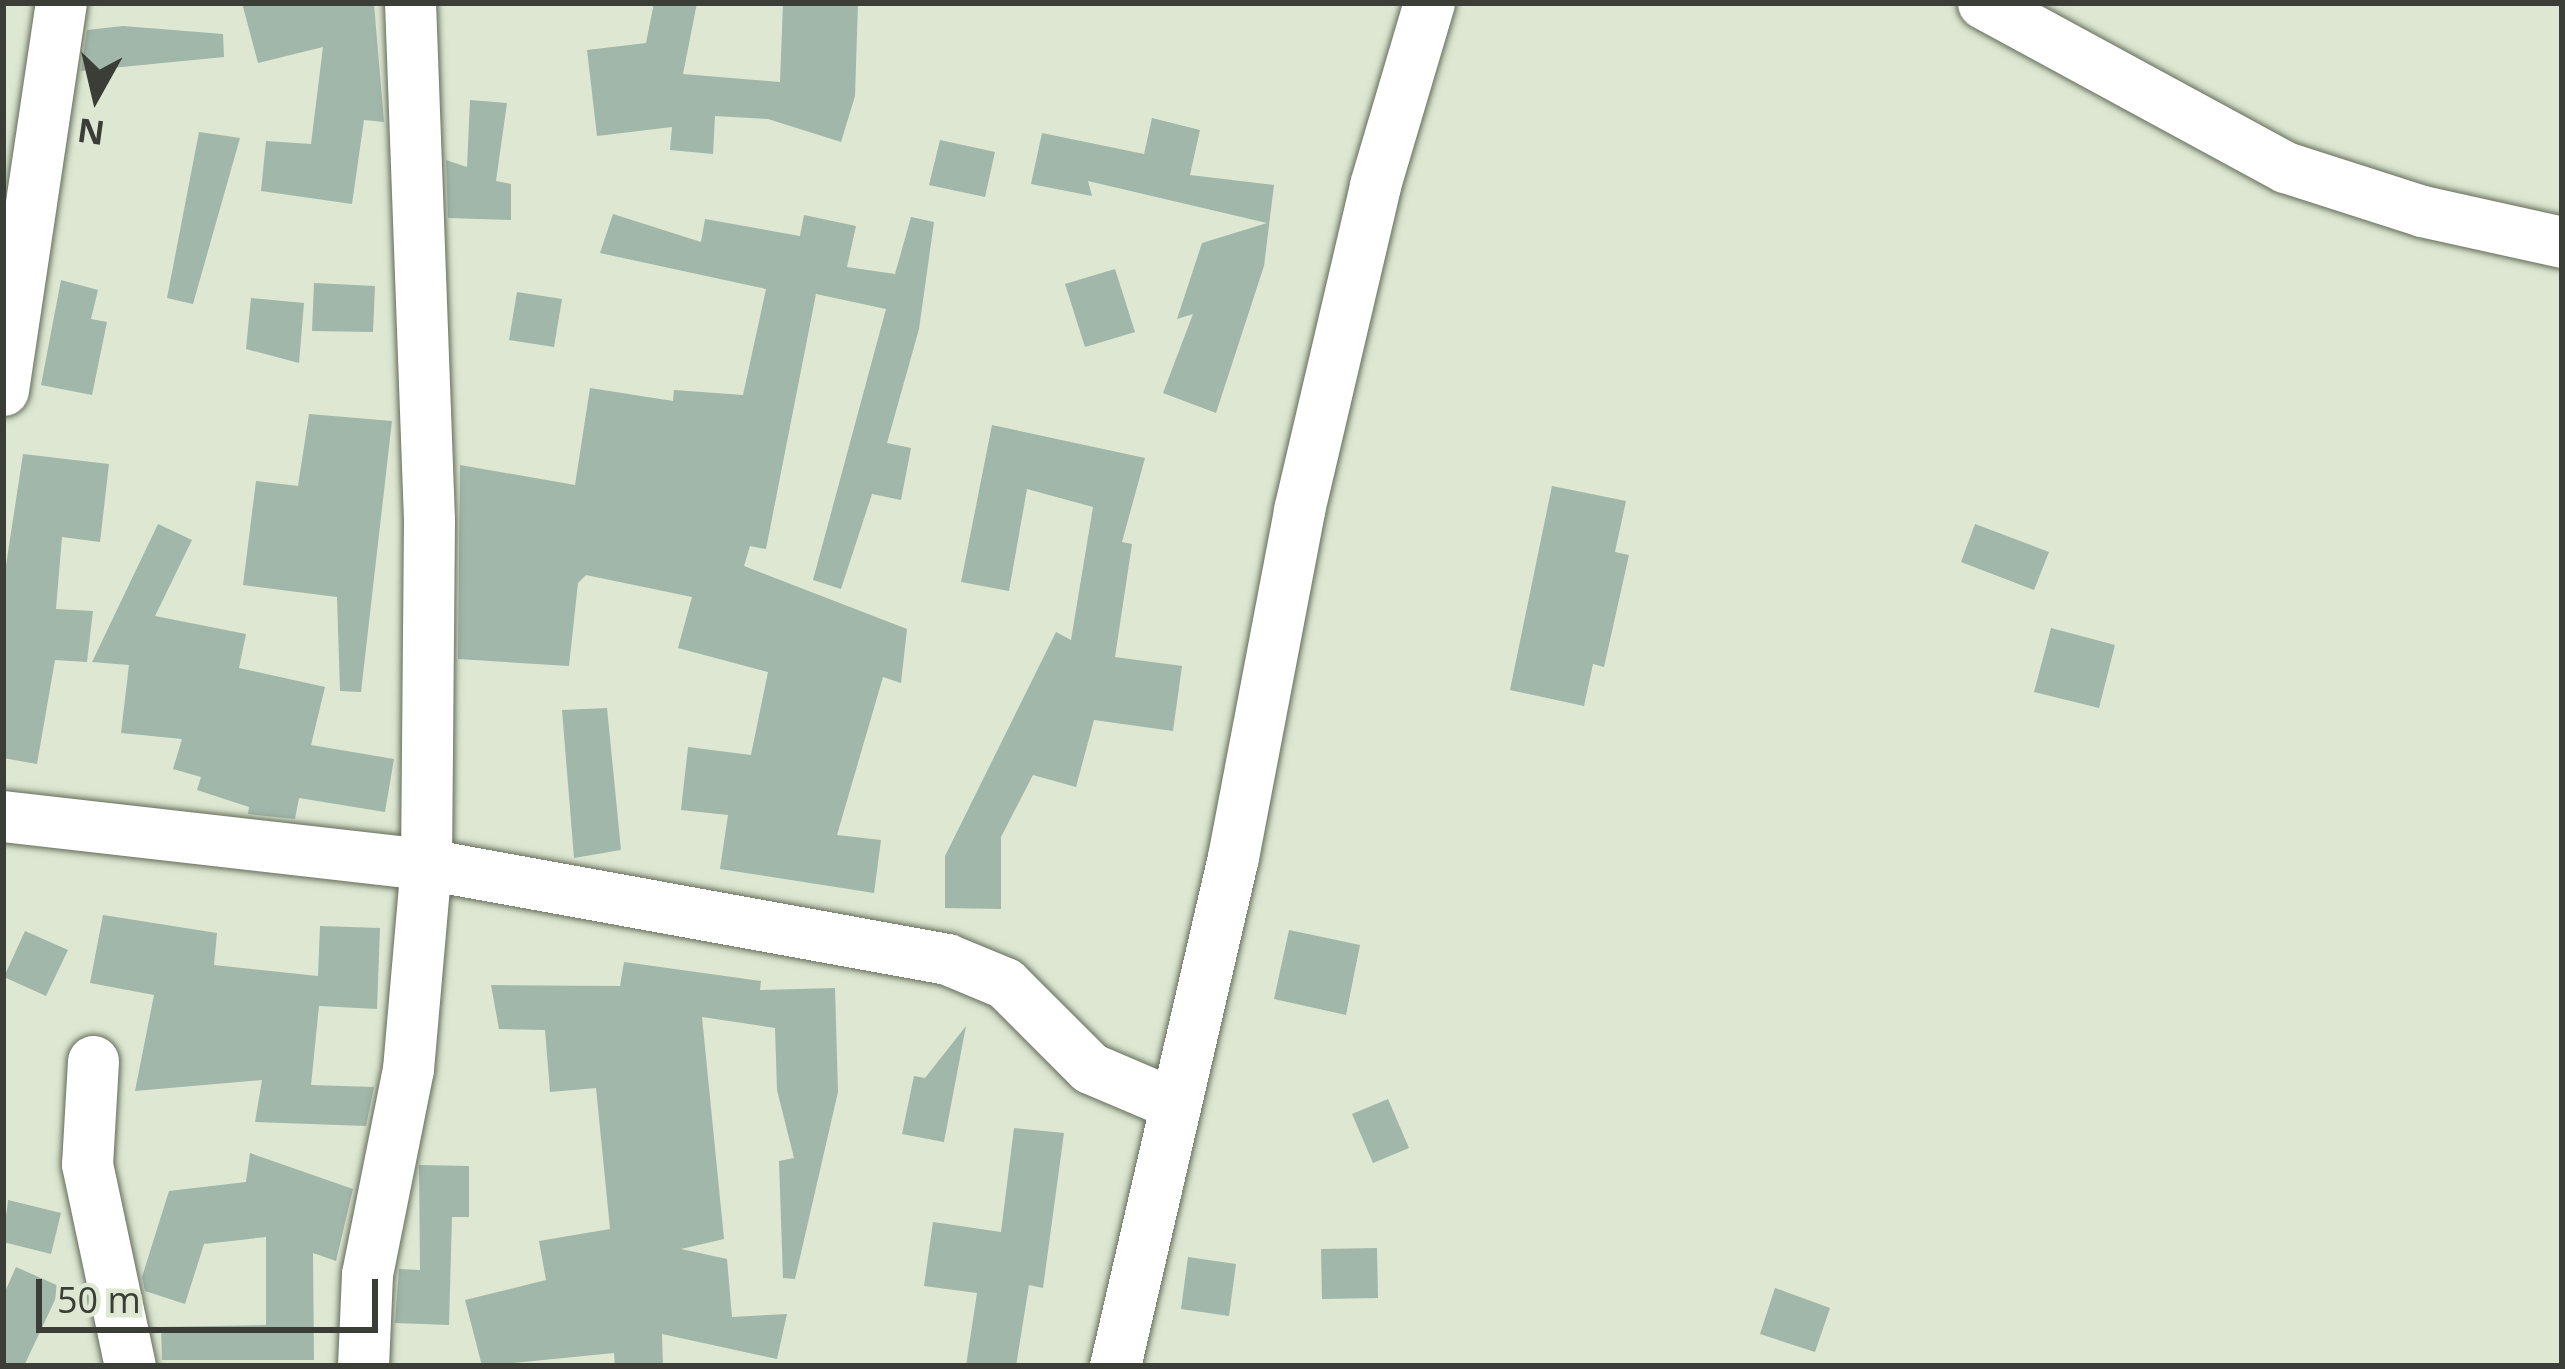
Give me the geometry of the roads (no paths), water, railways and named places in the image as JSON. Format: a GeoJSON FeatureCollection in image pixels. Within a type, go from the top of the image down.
{"type":"FeatureCollection","features":[{"type":"Feature","properties":{"kind":"street"},"geometry":{"type":"LineString","coordinates":[[3,390],[61,3]]}},
{"type":"Feature","properties":{"kind":"street"},"geometry":{"type":"LineString","coordinates":[[363,1366],[367,1274],[408,1070],[426,864],[429,520],[410,3]]}},
{"type":"Feature","properties":{"kind":"street"},"geometry":{"type":"LineString","coordinates":[[1114,1366],[1233,857],[1299,511],[1369,208],[1429,3]]}},
{"type":"Feature","properties":{"kind":"street"},"geometry":{"type":"LineString","coordinates":[[1982,3],[2285,167],[2422,211],[2562,242]]}},
{"type":"Feature","properties":{"kind":"street"},"geometry":{"type":"LineString","coordinates":[[3,816],[426,864],[947,959],[1005,983],[1090,1068],[1172,1103]]}},
{"type":"Feature","properties":{"kind":"street"},"geometry":{"type":"LineString","coordinates":[[93,1061],[87,1164],[130,1366]]}}]}
